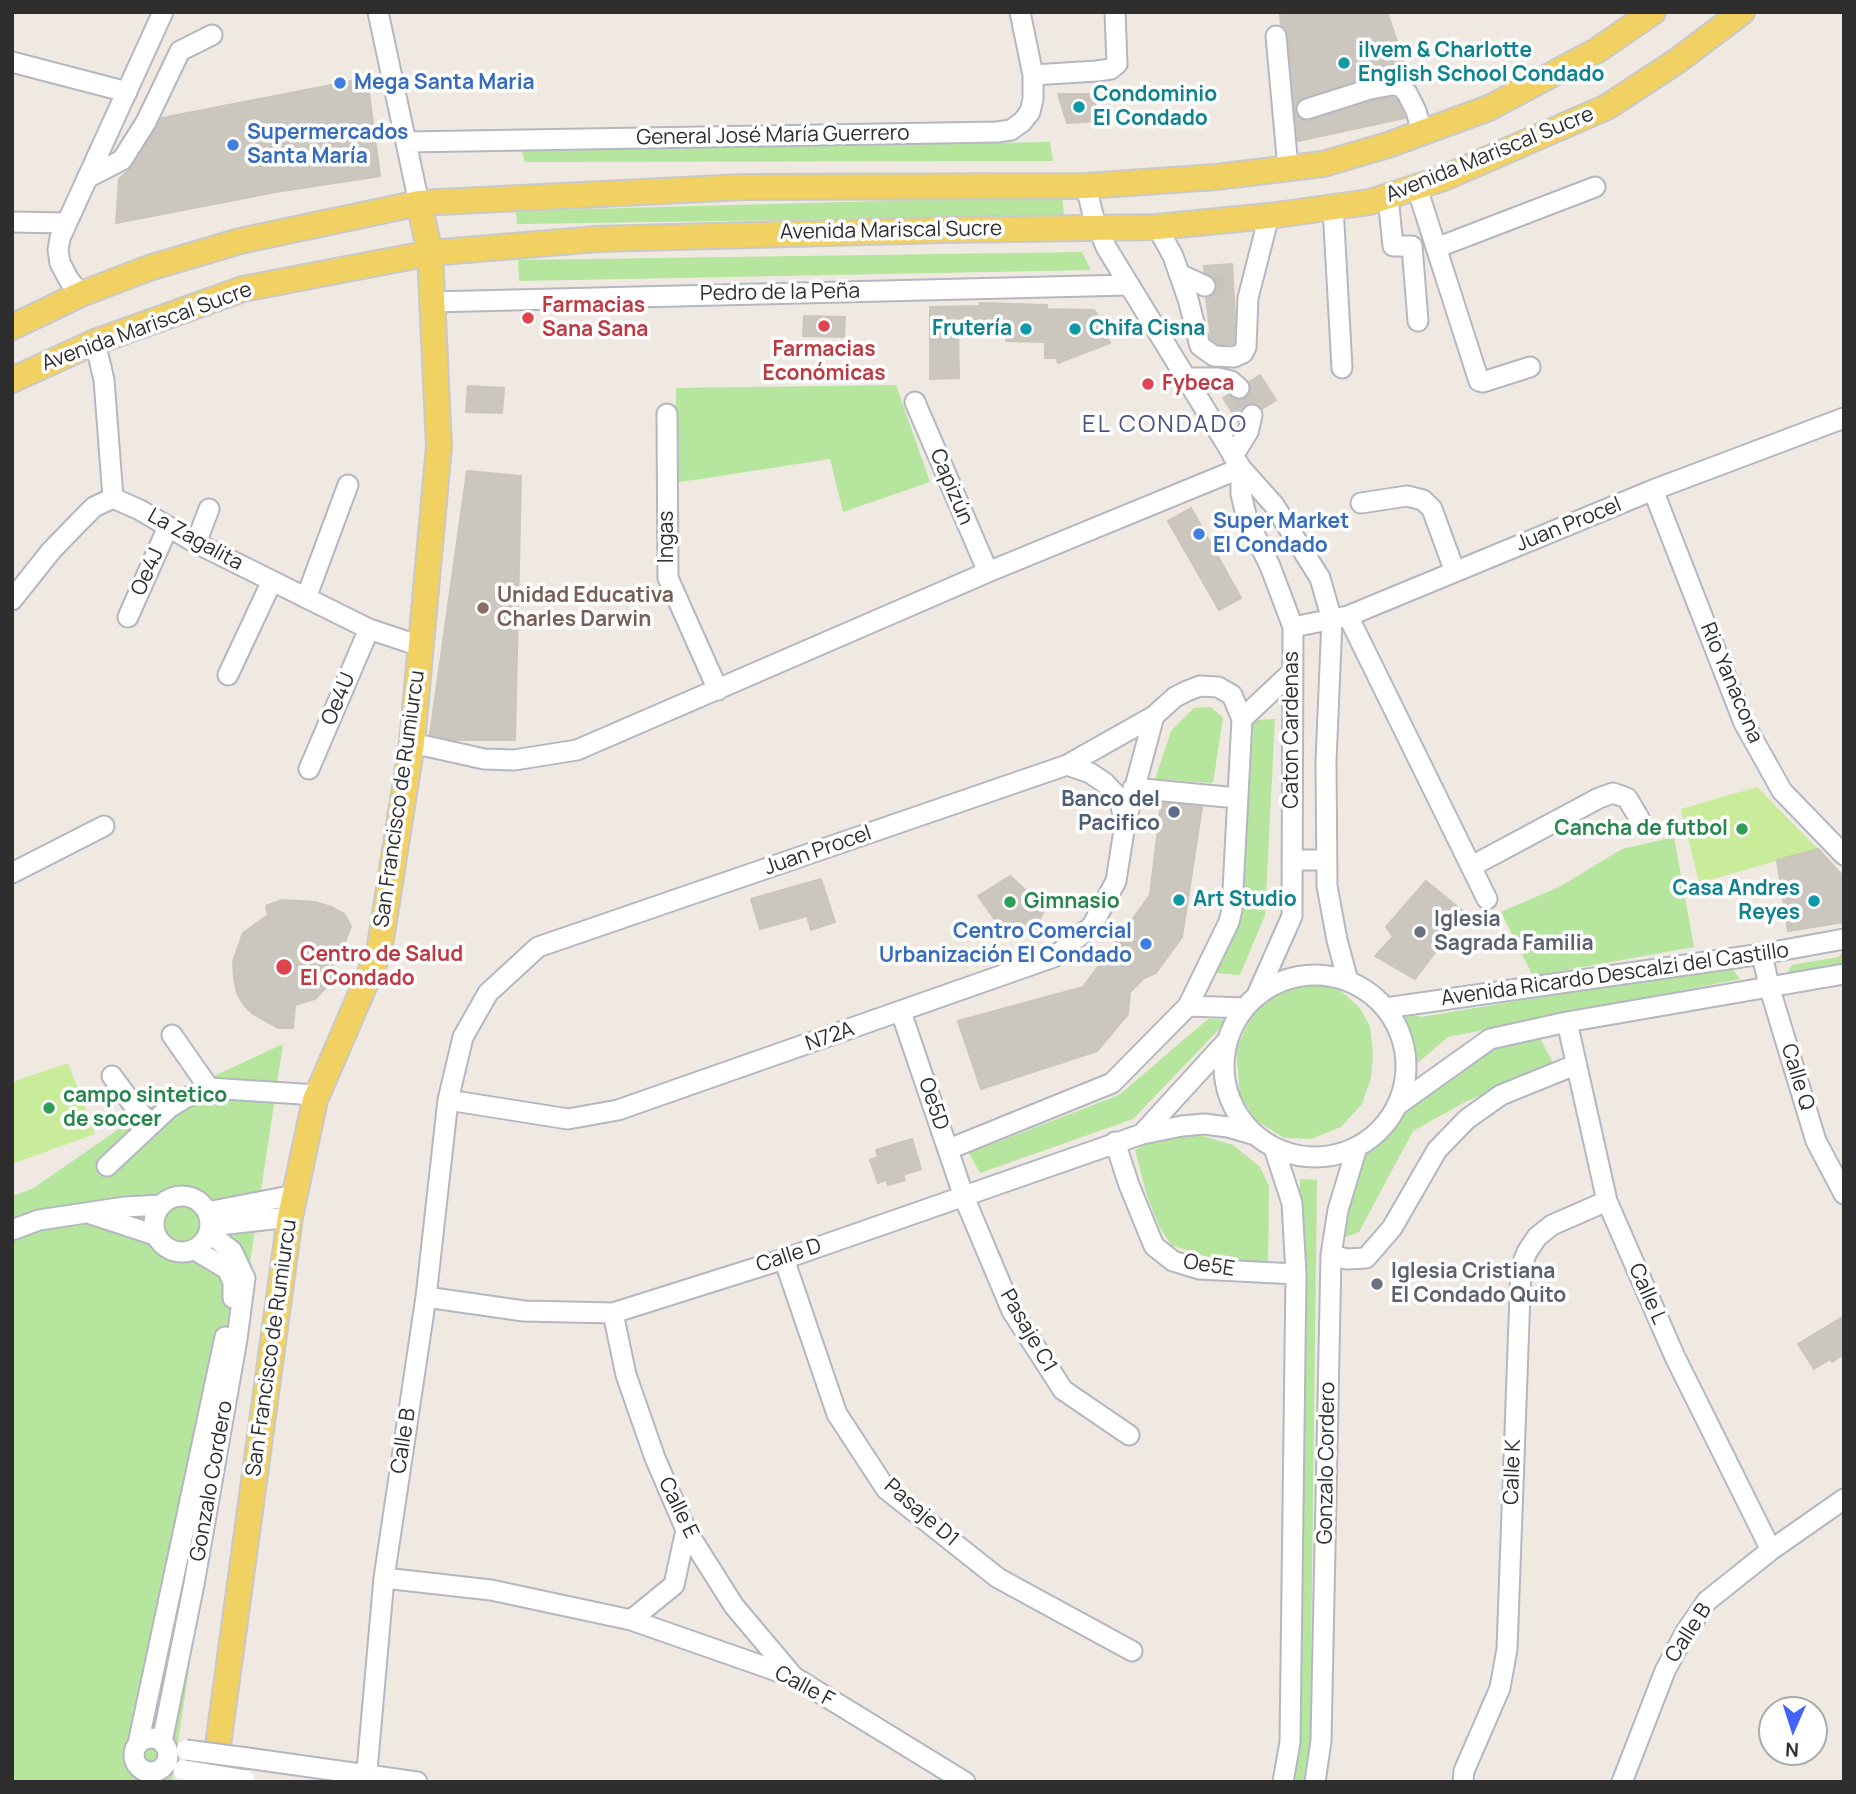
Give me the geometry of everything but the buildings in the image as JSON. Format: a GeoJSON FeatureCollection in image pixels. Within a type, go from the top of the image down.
{"type":"FeatureCollection","features":[{"type":"Feature","properties":{"kind":"main road","name":"Avenida Mariscal Sucre"},"geometry":{"type":"LineString","coordinates":[[12,327],[81,294],[149,268],[240,242],[419,203],[744,187],[1086,186],[1216,177],[1323,164],[1489,108],[1596,51],[1653,12]]}},
{"type":"Feature","properties":{"kind":"main road","name":"Avenida Mariscal Sucre"},"geometry":{"type":"LineString","coordinates":[[12,380],[95,342],[243,289],[430,253],[598,239],[1157,227],[1269,216],[1388,197],[1508,151],[1607,107],[1742,12]]}},
{"type":"Feature","properties":{"kind":"main road","name":"San Francisco de Rumiurcu"},"geometry":{"type":"LineString","coordinates":[[214,1782],[292,1206],[317,1095],[379,952],[412,743],[439,446],[430,253],[419,203]]}},
{"type":"Feature","properties":{"kind":"street","name":"San Francisco de Rumiurcu"},"geometry":{"type":"LineString","coordinates":[[378,12],[419,203]]}},
{"type":"Feature","properties":{"kind":"street","name":"General José María Guerrero"},"geometry":{"type":"LineString","coordinates":[[407,142],[1011,130],[1023,122],[1030,112],[1033,75],[1020,12]]}},
{"type":"Feature","properties":{"kind":"street"},"geometry":{"type":"LineString","coordinates":[[1033,75],[1111,69],[1117,64],[1115,12]]}},
{"type":"Feature","properties":{"kind":"street"},"geometry":{"type":"LineString","coordinates":[[81,294],[60,263],[58,250],[66,223],[162,13]]}},
{"type":"Feature","properties":{"kind":"street"},"geometry":{"type":"LineString","coordinates":[[87,178],[122,160],[146,122],[180,51],[212,35]]}},
{"type":"Feature","properties":{"kind":"street"},"geometry":{"type":"LineString","coordinates":[[1276,36],[1288,168]]}},
{"type":"Feature","properties":{"kind":"street"},"geometry":{"type":"LineString","coordinates":[[12,62],[127,92]]}},
{"type":"Feature","properties":{"kind":"street"},"geometry":{"type":"LineString","coordinates":[[1307,110],[1370,89],[1400,86],[1407,93],[1416,111],[1422,132]]}},
{"type":"Feature","properties":{"kind":"street","name":"Caton Cardenas"},"geometry":{"type":"LineString","coordinates":[[1086,186],[1093,215],[1106,247],[1237,462],[1274,505],[1320,578],[1487,899]]}},
{"type":"Feature","properties":{"kind":"street"},"geometry":{"type":"LineString","coordinates":[[1436,247],[1595,187]]}},
{"type":"Feature","properties":{"kind":"street"},"geometry":{"type":"LineString","coordinates":[[1417,188],[1479,381],[1530,367]]}},
{"type":"Feature","properties":{"kind":"street"},"geometry":{"type":"LineString","coordinates":[[1388,197],[1392,246],[1412,246],[1418,321]]}},
{"type":"Feature","properties":{"kind":"street"},"geometry":{"type":"LineString","coordinates":[[1333,207],[1342,368]]}},
{"type":"Feature","properties":{"kind":"street"},"geometry":{"type":"LineString","coordinates":[[1157,227],[1180,274],[1200,346],[1214,356],[1227,357],[1240,355],[1246,347],[1248,298],[1269,216]]}},
{"type":"Feature","properties":{"kind":"street"},"geometry":{"type":"LineString","coordinates":[[12,222],[66,223]]}},
{"type":"Feature","properties":{"kind":"street"},"geometry":{"type":"LineString","coordinates":[[1180,274],[1205,286]]}},
{"type":"Feature","properties":{"kind":"street"},"geometry":{"type":"LineString","coordinates":[[1233,286],[1252,278]]}},
{"type":"Feature","properties":{"kind":"street","name":"Pedro de la Peña"},"geometry":{"type":"LineString","coordinates":[[431,302],[1129,285]]}},
{"type":"Feature","properties":{"kind":"street"},"geometry":{"type":"LineString","coordinates":[[12,600],[51,551],[80,521],[94,507],[113,498],[104,380],[95,342]]}},
{"type":"Feature","properties":{"kind":"street"},"geometry":{"type":"LineString","coordinates":[[1186,378],[1218,378],[1231,381],[1239,388]]}},
{"type":"Feature","properties":{"kind":"street","name":"Capizún"},"geometry":{"type":"LineString","coordinates":[[915,402],[988,572]]}},
{"type":"Feature","properties":{"kind":"street","name":"Ingas"},"geometry":{"type":"LineString","coordinates":[[667,414],[667,578],[718,690]]}},
{"type":"Feature","properties":{"kind":"street"},"geometry":{"type":"LineString","coordinates":[[412,743],[484,759],[513,761],[577,750],[1237,462],[1252,415]]}},
{"type":"Feature","properties":{"kind":"street","name":"Juan Procel"},"geometry":{"type":"LineString","coordinates":[[1293,628],[1340,618],[1653,490],[1844,418]]}},
{"type":"Feature","properties":{"kind":"street","name":"Caton Cardenas"},"geometry":{"type":"LineString","coordinates":[[1237,462],[1247,519],[1270,566],[1293,628],[1292,916],[1251,1001]]}},
{"type":"Feature","properties":{"kind":"street"},"geometry":{"type":"LineString","coordinates":[[306,598],[348,485]]}},
{"type":"Feature","properties":{"kind":"street","name":"Rio Yanacona"},"geometry":{"type":"LineString","coordinates":[[1653,490],[1744,723],[1782,791],[1844,855]]}},
{"type":"Feature","properties":{"kind":"street"},"geometry":{"type":"LineString","coordinates":[[1362,503],[1406,496],[1423,500],[1432,509],[1455,572]]}},
{"type":"Feature","properties":{"kind":"street","name":"La Zagalita"},"geometry":{"type":"LineString","coordinates":[[113,498],[140,510],[196,543],[369,629],[419,646]]}},
{"type":"Feature","properties":{"kind":"street"},"geometry":{"type":"LineString","coordinates":[[196,543],[209,509]]}},
{"type":"Feature","properties":{"kind":"street","name":"Oe4J"},"geometry":{"type":"LineString","coordinates":[[128,617],[168,527]]}},
{"type":"Feature","properties":{"kind":"street"},"geometry":{"type":"LineString","coordinates":[[228,675],[272,580]]}},
{"type":"Feature","properties":{"kind":"street","name":"Caton Cardenas"},"geometry":{"type":"LineString","coordinates":[[1340,618],[1326,761],[1327,860],[1328,889],[1348,981]]}},
{"type":"Feature","properties":{"kind":"street","name":"Oe4U"},"geometry":{"type":"LineString","coordinates":[[309,769],[369,629]]}},
{"type":"Feature","properties":{"kind":"street"},"geometry":{"type":"LineString","coordinates":[[949,1149],[1112,1083],[1188,1006],[1229,922],[1232,909],[1242,719],[1292,672]]}},
{"type":"Feature","properties":{"kind":"street","name":"Juan Procel"},"geometry":{"type":"LineString","coordinates":[[448,1100],[463,1037],[488,992],[538,947],[1067,765],[1154,716],[1175,697],[1200,687],[1218,687],[1232,695],[1242,719]]}},
{"type":"Feature","properties":{"kind":"street","name":"N72A"},"geometry":{"type":"LineString","coordinates":[[448,1100],[568,1119],[618,1110],[1054,957],[1092,926],[1116,881],[1133,788],[1154,716]]}},
{"type":"Feature","properties":{"kind":"street"},"geometry":{"type":"LineString","coordinates":[[1292,761],[1326,761]]}},
{"type":"Feature","properties":{"kind":"street","name":"N72A"},"geometry":{"type":"LineString","coordinates":[[1067,765],[1090,773],[1105,783],[1119,798],[1125,824]]}},
{"type":"Feature","properties":{"kind":"street"},"geometry":{"type":"LineString","coordinates":[[1133,788],[1237,798]]}},
{"type":"Feature","properties":{"kind":"street"},"geometry":{"type":"LineString","coordinates":[[1472,866],[1613,793],[1627,799],[1639,818]]}},
{"type":"Feature","properties":{"kind":"street"},"geometry":{"type":"LineString","coordinates":[[12,873],[104,826]]}},
{"type":"Feature","properties":{"kind":"street"},"geometry":{"type":"LineString","coordinates":[[1292,860],[1327,860]]}},
{"type":"Feature","properties":{"kind":"street","name":"Avenida Ricardo Descalzi del Castillo"},"geometry":{"type":"LineString","coordinates":[[1386,1008],[1762,954],[1844,939]]}},
{"type":"Feature","properties":{"kind":"street","name":"Calle Q"},"geometry":{"type":"LineString","coordinates":[[1762,954],[1769,986],[1816,1141],[1844,1194]]}},
{"type":"Feature","properties":{"kind":"street","name":"Avenida Ricardo Descalzi del Castillo"},"geometry":{"type":"LineString","coordinates":[[1399,1104],[1490,1039],[1567,1022],[1844,974]]}},
{"type":"Feature","properties":{"kind":"street"},"geometry":{"type":"LineString","coordinates":[[1142,1134],[1226,1042],[1251,1001],[1280,981],[1306,975],[1348,981],[1366,989],[1386,1008],[1404,1043],[1407,1074],[1399,1104],[1382,1129],[1357,1147],[1330,1156],[1301,1156],[1274,1148],[1255,1135],[1233,1109],[1224,1076],[1226,1042]]}},
{"type":"Feature","properties":{"kind":"street"},"geometry":{"type":"LineString","coordinates":[[1188,1006],[1251,1001]]}},
{"type":"Feature","properties":{"kind":"street","name":"Oe5D"},"geometry":{"type":"LineString","coordinates":[[901,1012],[964,1197]]}},
{"type":"Feature","properties":{"kind":"street","name":"Calle L"},"geometry":{"type":"LineString","coordinates":[[1567,1022],[1607,1201],[1675,1357],[1771,1550]]}},
{"type":"Feature","properties":{"kind":"street"},"geometry":{"type":"LineString","coordinates":[[172,1035],[209,1088]]}},
{"type":"Feature","properties":{"kind":"street"},"geometry":{"type":"LineString","coordinates":[[1331,1255],[1347,1259],[1366,1258],[1392,1228],[1437,1150],[1467,1119],[1501,1095],[1575,1065]]}},
{"type":"Feature","properties":{"kind":"street"},"geometry":{"type":"LineString","coordinates":[[112,1076],[134,1107],[145,1118],[155,1121]]}},
{"type":"Feature","properties":{"kind":"street"},"geometry":{"type":"LineString","coordinates":[[107,1166],[155,1121],[185,1098],[209,1088],[317,1095]]}},
{"type":"Feature","properties":{"kind":"street","name":"Calle B"},"geometry":{"type":"LineString","coordinates":[[366,1778],[384,1578],[426,1297],[448,1100]]}},
{"type":"Feature","properties":{"kind":"street","name":"Calle D"},"geometry":{"type":"LineString","coordinates":[[426,1297],[524,1311],[613,1313],[783,1259],[1142,1134],[1204,1124],[1228,1127],[1255,1135]]}},
{"type":"Feature","properties":{"kind":"street","name":"Oe5E"},"geometry":{"type":"LineString","coordinates":[[1115,1142],[1154,1246],[1173,1261],[1199,1269],[1296,1274]]}},
{"type":"Feature","properties":{"kind":"street","name":"Gonzalo Cordero"},"geometry":{"type":"LineString","coordinates":[[1315,1782],[1321,1741],[1331,1255],[1338,1210],[1357,1147]]}},
{"type":"Feature","properties":{"kind":"street","name":"Gonzalo Cordero"},"geometry":{"type":"LineString","coordinates":[[1274,1148],[1292,1203],[1296,1274],[1290,1742],[1283,1782]]}},
{"type":"Feature","properties":{"kind":"street"},"geometry":{"type":"LineString","coordinates":[[181,1196],[201,1203],[209,1223],[195,1250],[183,1252],[172,1251],[162,1244],[155,1235],[153,1224],[161,1205],[170,1198],[181,1196]]}},
{"type":"Feature","properties":{"kind":"street","name":"Pasaje C1"},"geometry":{"type":"LineString","coordinates":[[964,1197],[1012,1311],[1063,1390],[1129,1436]]}},
{"type":"Feature","properties":{"kind":"street","name":"Calle K"},"geometry":{"type":"LineString","coordinates":[[1463,1782],[1464,1771],[1500,1688],[1507,1648],[1521,1267],[1537,1237],[1552,1225],[1607,1201]]}},
{"type":"Feature","properties":{"kind":"street"},"geometry":{"type":"LineString","coordinates":[[12,1230],[39,1220],[161,1205]]}},
{"type":"Feature","properties":{"kind":"street"},"geometry":{"type":"LineString","coordinates":[[209,1223],[292,1206]]}},
{"type":"Feature","properties":{"kind":"street"},"geometry":{"type":"LineString","coordinates":[[87,1213],[155,1235]]}},
{"type":"Feature","properties":{"kind":"street","name":"Gonzalo Cordero"},"geometry":{"type":"LineString","coordinates":[[168,1761],[194,1584],[237,1339],[244,1278],[232,1251],[209,1223]]}},
{"type":"Feature","properties":{"kind":"street","name":"Gonzalo Cordero"},"geometry":{"type":"LineString","coordinates":[[135,1763],[171,1580],[234,1296],[233,1282],[227,1269],[195,1250]]}},
{"type":"Feature","properties":{"kind":"street","name":"Pasaje D1"},"geometry":{"type":"LineString","coordinates":[[783,1259],[838,1414],[886,1489],[998,1578],[1132,1651]]}},
{"type":"Feature","properties":{"kind":"street","name":"Calle E"},"geometry":{"type":"LineString","coordinates":[[613,1313],[626,1375],[655,1458],[686,1530],[734,1606],[794,1677]]}},
{"type":"Feature","properties":{"kind":"street","name":"Calle B"},"geometry":{"type":"LineString","coordinates":[[1622,1782],[1665,1671],[1685,1633],[1707,1601],[1771,1550],[1844,1499]]}},
{"type":"Feature","properties":{"kind":"street"},"geometry":{"type":"LineString","coordinates":[[631,1620],[674,1585],[686,1530]]}},
{"type":"Feature","properties":{"kind":"street","name":"Calle F"},"geometry":{"type":"LineString","coordinates":[[384,1578],[491,1590],[631,1620],[794,1677],[965,1782]]}},
{"type":"Feature","properties":{"kind":"street"},"geometry":{"type":"LineString","coordinates":[[171,1580],[194,1584]]}},
{"type":"Feature","properties":{"kind":"street"},"geometry":{"type":"LineString","coordinates":[[249,1781],[168,1761],[150,1738],[135,1763],[145,1771],[168,1761],[247,1758],[366,1778],[417,1782]]}},
{"type":"Feature","properties":{"kind":"green space"},"geometry":{"type":"Polygon","coordinates":[[[1050,142],[1053,161],[525,162],[522,151],[1050,142]]]}},
{"type":"Feature","properties":{"kind":"green space"},"geometry":{"type":"Polygon","coordinates":[[[1062,196],[1064,216],[517,224],[516,211],[1062,196]]]}},
{"type":"Feature","properties":{"kind":"green space"},"geometry":{"type":"Polygon","coordinates":[[[1082,252],[1091,270],[519,281],[518,260],[1082,252]]]}},
{"type":"Feature","properties":{"kind":"green space"},"geometry":{"type":"Polygon","coordinates":[[[896,385],[930,482],[843,512],[830,459],[674,483],[676,388],[896,385]]]}},
{"type":"Feature","properties":{"kind":"green space"},"geometry":{"type":"Polygon","coordinates":[[[1211,707],[1223,718],[1213,783],[1155,779],[1171,731],[1194,708],[1211,707]]]}},
{"type":"Feature","properties":{"kind":"green space"},"geometry":{"type":"Polygon","coordinates":[[[1275,719],[1265,915],[1240,975],[1216,973],[1239,919],[1253,720],[1275,719]]]}},
{"type":"Feature","properties":{"kind":"green space","name":"Cancha de futbol"},"geometry":{"type":"Polygon","coordinates":[[[1757,787],[1818,849],[1699,883],[1681,809],[1757,787]]]}},
{"type":"Feature","properties":{"kind":"green space"},"geometry":{"type":"Polygon","coordinates":[[[1674,837],[1694,947],[1533,976],[1501,912],[1561,886],[1622,849],[1674,837]]]}},
{"type":"Feature","properties":{"kind":"green space"},"geometry":{"type":"Polygon","coordinates":[[[1844,951],[1844,967],[1793,975],[1788,971],[1792,965],[1838,957],[1844,951]]]}},
{"type":"Feature","properties":{"kind":"green space"},"geometry":{"type":"Polygon","coordinates":[[[1730,966],[1740,979],[1448,1037],[1414,1066],[1410,1028],[1401,1012],[1421,1017],[1730,966]]]}},
{"type":"Feature","properties":{"kind":"green space"},"geometry":{"type":"Polygon","coordinates":[[[1322,984],[1341,991],[1359,1007],[1370,1026],[1373,1054],[1371,1078],[1362,1104],[1341,1127],[1311,1139],[1284,1138],[1256,1120],[1240,1096],[1236,1049],[1252,1015],[1272,995],[1296,985],[1322,984]]]}},
{"type":"Feature","properties":{"kind":"green space"},"geometry":{"type":"Polygon","coordinates":[[[1208,1019],[1228,1020],[1133,1119],[980,1173],[969,1153],[1119,1095],[1208,1019]]]}},
{"type":"Feature","properties":{"kind":"green space"},"geometry":{"type":"Polygon","coordinates":[[[1539,1036],[1554,1065],[1465,1102],[1413,1131],[1359,1232],[1335,1241],[1364,1158],[1403,1107],[1493,1046],[1539,1036]]]}},
{"type":"Feature","properties":{"kind":"green space"},"geometry":{"type":"Polygon","coordinates":[[[283,1044],[172,1782],[12,1782],[12,1196],[32,1189],[158,1102],[283,1044]]]}},
{"type":"Feature","properties":{"kind":"green space","name":"campo sintetico de soccer"},"geometry":{"type":"Polygon","coordinates":[[[68,1063],[95,1134],[12,1164],[12,1082],[68,1063]]]}},
{"type":"Feature","properties":{"kind":"green space"},"geometry":{"type":"Polygon","coordinates":[[[1180,1136],[1203,1136],[1233,1145],[1260,1167],[1269,1186],[1268,1267],[1245,1266],[1171,1245],[1159,1226],[1147,1196],[1135,1150],[1147,1143],[1180,1136]]]}},
{"type":"Feature","properties":{"kind":"green space"},"geometry":{"type":"Polygon","coordinates":[[[1300,1179],[1317,1180],[1310,1742],[1303,1782],[1288,1782],[1295,1740],[1300,1179]]]}},
{"type":"Feature","properties":{"kind":"tunnel"},"geometry":{"type":"LineString","coordinates":[[1205,286],[1233,286]]}},
{"type":"Feature","properties":{"kind":"tunnel"},"geometry":{"type":"LineString","coordinates":[[1239,388],[1252,415]]}},
{"type":"Feature","properties":{"kind":"place","name":"ilvem & Charlotte English School Condado"},"geometry":{"type":"Point","coordinates":[1344,63]}},
{"type":"Feature","properties":{"kind":"place","name":"Mega Santa Maria"},"geometry":{"type":"Point","coordinates":[340,83]}},
{"type":"Feature","properties":{"kind":"place","name":"Condominio El Condado"},"geometry":{"type":"Point","coordinates":[1079,107]}},
{"type":"Feature","properties":{"kind":"place","name":"Supermercados Santa María"},"geometry":{"type":"Point","coordinates":[233,145]}},
{"type":"Feature","properties":{"kind":"place","name":"Farmacias Sana Sana"},"geometry":{"type":"Point","coordinates":[528,318]}},
{"type":"Feature","properties":{"kind":"place","name":"Farmacias Económicas"},"geometry":{"type":"Point","coordinates":[824,326]}},
{"type":"Feature","properties":{"kind":"place","name":"Frutería"},"geometry":{"type":"Point","coordinates":[1026,329]}},
{"type":"Feature","properties":{"kind":"place","name":"Chifa Cisna"},"geometry":{"type":"Point","coordinates":[1075,329]}},
{"type":"Feature","properties":{"kind":"place","name":"Fybeca"},"geometry":{"type":"Point","coordinates":[1148,384]}},
{"type":"Feature","properties":{"kind":"place","name":"Super Market El Condado"},"geometry":{"type":"Point","coordinates":[1199,534]}},
{"type":"Feature","properties":{"kind":"place","name":"Unidad Educativa Charles Darwin"},"geometry":{"type":"Point","coordinates":[483,608]}},
{"type":"Feature","properties":{"kind":"place","name":"Banco del Pacifico"},"geometry":{"type":"Point","coordinates":[1174,812]}},
{"type":"Feature","properties":{"kind":"place","name":"Cancha de futbol"},"geometry":{"type":"Point","coordinates":[1742,829]}},
{"type":"Feature","properties":{"kind":"place","name":"Art Studio"},"geometry":{"type":"Point","coordinates":[1179,900]}},
{"type":"Feature","properties":{"kind":"place","name":"Casa Andres Reyes"},"geometry":{"type":"Point","coordinates":[1814,901]}},
{"type":"Feature","properties":{"kind":"place","name":"Gimnasio"},"geometry":{"type":"Point","coordinates":[1010,902]}},
{"type":"Feature","properties":{"kind":"place","name":"Iglesia Sagrada Familia"},"geometry":{"type":"Point","coordinates":[1420,932]}},
{"type":"Feature","properties":{"kind":"place","name":"Centro Comercial Urbanización El Condado"},"geometry":{"type":"Point","coordinates":[1146,944]}},
{"type":"Feature","properties":{"kind":"place","name":"Centro de Salud El Condado"},"geometry":{"type":"Point","coordinates":[284,967]}},
{"type":"Feature","properties":{"kind":"place","name":"campo sintetico de soccer"},"geometry":{"type":"Point","coordinates":[49,1108]}},
{"type":"Feature","properties":{"kind":"place","name":"Iglesia Cristiana El Condado Quito"},"geometry":{"type":"Point","coordinates":[1377,1284]}},
{"type":"Feature","properties":{"kind":"district","name":"EL CONDADO"},"geometry":{"type":"Point","coordinates":[1165,425]}}]}
